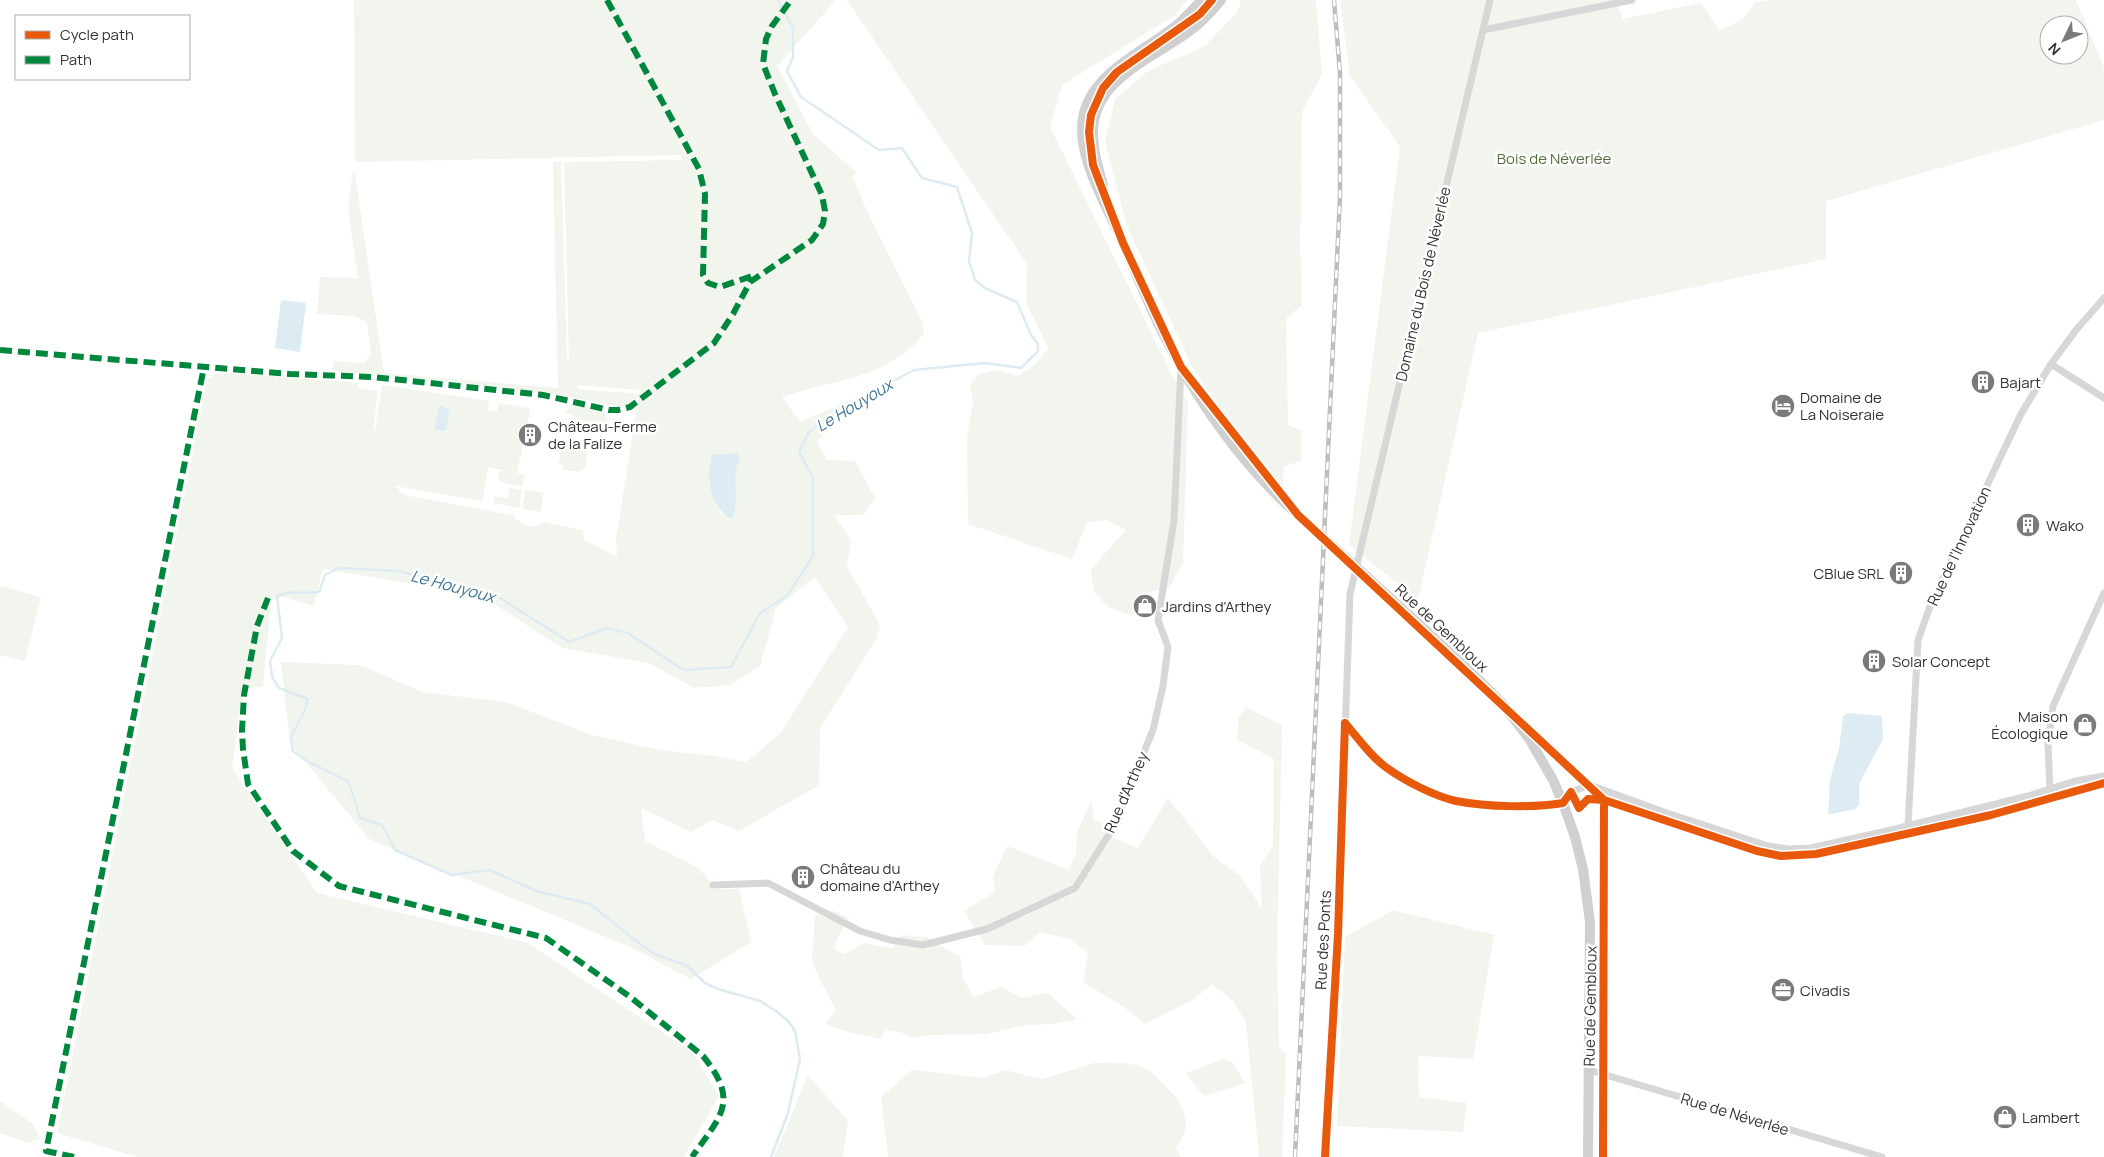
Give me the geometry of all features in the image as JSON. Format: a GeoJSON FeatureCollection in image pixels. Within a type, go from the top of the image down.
{"type":"FeatureCollection","features":[{"type":"Feature","properties":{"kind":"main road"},"geometry":{"type":"LineString","coordinates":[[1123,243],[1096,183],[1084,150],[1082,131],[1084,113],[1095,90],[1108,75],[1178,24],[1202,0]]}},
{"type":"Feature","properties":{"kind":"main road"},"geometry":{"type":"LineString","coordinates":[[1123,243],[1107,200],[1094,152],[1093,131],[1098,108],[1109,90],[1127,72],[1192,29],[1221,0]]}},
{"type":"Feature","properties":{"kind":"main road","name":"Rue de Gembloux"},"geometry":{"type":"LineString","coordinates":[[1123,243],[1180,367],[1240,454],[1276,496],[1465,666],[1502,704],[1530,740],[1553,780],[1575,837],[1583,869],[1590,922],[1588,1157]]}},
{"type":"Feature","properties":{"kind":"street","name":"Domaine du Bois de Néverlée"},"geometry":{"type":"LineString","coordinates":[[1356,567],[1490,0]]}},
{"type":"Feature","properties":{"kind":"street"},"geometry":{"type":"LineString","coordinates":[[1483,30],[1632,0]]}},
{"type":"Feature","properties":{"kind":"street","name":"Rue de l'Innovation"},"geometry":{"type":"LineString","coordinates":[[1908,826],[1918,640],[1932,601],[2021,414],[2051,364],[2076,330],[2104,298]]}},
{"type":"Feature","properties":{"kind":"street"},"geometry":{"type":"LineString","coordinates":[[2051,364],[2104,398]]}},
{"type":"Feature","properties":{"kind":"street","name":"Rue d'Arthey"},"geometry":{"type":"LineString","coordinates":[[713,885],[768,883],[860,931],[890,940],[923,945],[987,928],[1075,888],[1113,828],[1154,730],[1163,686],[1168,647],[1158,620],[1174,520],[1180,367]]}},
{"type":"Feature","properties":{"kind":"street","name":"Rue des Ponts"},"geometry":{"type":"LineString","coordinates":[[1325,1157],[1338,934],[1350,594],[1356,567]]}},
{"type":"Feature","properties":{"kind":"street"},"geometry":{"type":"LineString","coordinates":[[2050,790],[2048,744],[2053,706],[2104,593]]}},
{"type":"Feature","properties":{"kind":"street"},"geometry":{"type":"LineString","coordinates":[[1345,723],[1385,767],[1412,784],[1454,800],[1505,805],[1563,803],[1572,792],[1590,784],[1664,812],[1760,843],[1789,849],[1811,848],[1908,826],[2050,790],[2075,781],[2104,776]]}},
{"type":"Feature","properties":{"kind":"street","name":"Rue de Néverlée"},"geometry":{"type":"LineString","coordinates":[[1589,1070],[1882,1157]]}},
{"type":"Feature","properties":{"kind":"green space"},"geometry":{"type":"Polygon","coordinates":[[[354,0],[836,0],[777,66],[813,134],[856,172],[853,178],[865,207],[923,324],[924,334],[893,361],[876,370],[782,397],[800,422],[858,397],[817,442],[827,460],[855,461],[875,498],[863,515],[834,515],[851,540],[847,566],[880,625],[877,638],[820,728],[819,785],[739,831],[712,820],[691,832],[641,808],[645,841],[699,868],[715,889],[739,889],[751,942],[691,979],[628,946],[369,839],[290,743],[281,662],[360,665],[422,692],[506,702],[592,735],[660,750],[714,756],[746,762],[780,734],[848,627],[815,577],[776,608],[760,666],[729,685],[694,688],[649,663],[562,648],[481,595],[323,569],[313,606],[284,597],[271,600],[263,687],[243,688],[232,768],[317,893],[528,943],[692,1052],[719,1096],[684,1157],[137,1157],[57,1133],[207,380],[218,372],[359,383],[358,388],[378,391],[373,430],[375,431],[382,385],[489,401],[488,410],[497,411],[499,403],[528,408],[530,411],[517,473],[525,475],[523,487],[500,482],[498,475],[500,471],[506,471],[488,467],[482,501],[395,486],[404,495],[512,515],[520,522],[536,527],[544,522],[582,530],[585,540],[617,557],[616,539],[639,395],[633,402],[620,407],[556,394],[364,373],[342,373],[333,369],[333,361],[364,363],[371,354],[367,322],[354,316],[317,314],[320,277],[358,278],[348,208],[353,170],[384,373],[558,388],[553,162],[561,162],[567,360],[569,361],[564,162],[682,160],[681,155],[355,162],[354,0]],[[577,385],[578,389],[639,394],[641,390],[640,390],[577,385]],[[735,467],[709,481],[716,505],[722,515],[735,512],[735,467]]]}},
{"type":"Feature","properties":{"kind":"green space"},"geometry":{"type":"Polygon","coordinates":[[[847,0],[1188,0],[1175,15],[1062,85],[1050,127],[1172,375],[1188,402],[1183,563],[1170,587],[1137,595],[1133,616],[1108,607],[1094,592],[1091,569],[1126,530],[1106,520],[1087,522],[1072,559],[968,524],[967,437],[973,404],[970,385],[977,375],[996,370],[1018,376],[1036,364],[1048,348],[1026,302],[1027,264],[847,0]]]}},
{"type":"Feature","properties":{"kind":"green space"},"geometry":{"type":"Polygon","coordinates":[[[1241,0],[1316,0],[1322,74],[1302,112],[1300,246],[1302,305],[1286,319],[1288,425],[1301,430],[1301,461],[1284,466],[1282,490],[1233,428],[1192,366],[1127,226],[1105,142],[1115,99],[1148,71],[1205,46],[1238,11],[1241,0]]]}},
{"type":"Feature","properties":{"kind":"green space","name":"Bois de Néverlée"},"geometry":{"type":"Polygon","coordinates":[[[1340,0],[1616,0],[1623,19],[1701,3],[1719,30],[1741,21],[1756,2],[1773,0],[2076,0],[2082,15],[2039,15],[2039,65],[2089,65],[2089,32],[2104,68],[2104,120],[1826,201],[1826,259],[1478,333],[1418,599],[1349,545],[1400,147],[1350,76],[1340,0]]]}},
{"type":"Feature","properties":{"kind":"green space"},"geometry":{"type":"Polygon","coordinates":[[[578,404],[604,411],[607,419],[605,425],[578,419],[565,412],[571,405],[578,404]]]}},
{"type":"Feature","properties":{"kind":"green space"},"geometry":{"type":"Polygon","coordinates":[[[569,438],[585,443],[584,448],[587,451],[586,468],[579,472],[563,470],[563,465],[559,464],[562,442],[566,442],[569,438]]]}},
{"type":"Feature","properties":{"kind":"green space"},"geometry":{"type":"Polygon","coordinates":[[[510,487],[522,490],[519,508],[493,503],[495,496],[508,498],[510,487]]]}},
{"type":"Feature","properties":{"kind":"green space"},"geometry":{"type":"Polygon","coordinates":[[[525,490],[543,493],[541,512],[523,509],[525,490]]]}},
{"type":"Feature","properties":{"kind":"green space"},"geometry":{"type":"Polygon","coordinates":[[[0,586],[41,597],[25,661],[0,655],[0,586]]]}},
{"type":"Feature","properties":{"kind":"green space"},"geometry":{"type":"Polygon","coordinates":[[[1247,708],[1282,725],[1277,953],[1279,1047],[1286,1054],[1282,1157],[1259,1157],[1246,1022],[1233,1001],[1212,984],[1193,1000],[1145,1024],[1124,1007],[1083,982],[1088,953],[1070,939],[1040,932],[1024,946],[985,945],[964,911],[995,892],[993,877],[1007,846],[1069,870],[1076,853],[1077,832],[1092,800],[1093,820],[1100,821],[1105,834],[1138,848],[1168,798],[1214,857],[1239,875],[1262,908],[1260,866],[1273,846],[1274,759],[1237,740],[1239,716],[1247,708]]]}},
{"type":"Feature","properties":{"kind":"green space"},"geometry":{"type":"Polygon","coordinates":[[[1393,910],[1494,935],[1473,1059],[1418,1056],[1419,1097],[1467,1103],[1463,1132],[1337,1126],[1345,937],[1393,910]]]}},
{"type":"Feature","properties":{"kind":"green space"},"geometry":{"type":"Polygon","coordinates":[[[834,911],[849,918],[836,941],[835,949],[844,954],[864,943],[893,949],[901,935],[927,937],[960,957],[963,978],[973,997],[1002,987],[1025,998],[1047,993],[1077,1019],[1054,1024],[1026,1025],[986,1034],[931,1035],[912,1038],[903,1033],[886,1030],[881,1039],[852,1033],[825,1024],[836,1010],[812,960],[815,915],[834,911]]]}},
{"type":"Feature","properties":{"kind":"green space"},"geometry":{"type":"Polygon","coordinates":[[[1223,1059],[1232,1062],[1245,1083],[1204,1096],[1186,1073],[1223,1059]]]}},
{"type":"Feature","properties":{"kind":"green space"},"geometry":{"type":"Polygon","coordinates":[[[1095,1063],[1123,1063],[1143,1068],[1153,1074],[1170,1091],[1181,1106],[1186,1122],[1182,1139],[1176,1148],[1181,1157],[888,1157],[881,1097],[912,1070],[984,1078],[1005,1070],[1042,1079],[1095,1063]]]}},
{"type":"Feature","properties":{"kind":"green space"},"geometry":{"type":"Polygon","coordinates":[[[808,1075],[848,1121],[843,1157],[774,1157],[808,1075]]]}},
{"type":"Feature","properties":{"kind":"green space"},"geometry":{"type":"Polygon","coordinates":[[[0,1101],[33,1124],[40,1139],[28,1143],[0,1133],[0,1101]]]}},
{"type":"Feature","properties":{"kind":"shaded area"},"geometry":{"type":"Polygon","coordinates":[[[281,300],[306,303],[300,352],[275,348],[281,300]]]}},
{"type":"Feature","properties":{"kind":"shaded area"},"geometry":{"type":"Polygon","coordinates":[[[439,407],[450,410],[446,430],[444,431],[436,430],[435,427],[439,407]]]}},
{"type":"Feature","properties":{"kind":"shaded area"},"geometry":{"type":"Polygon","coordinates":[[[737,453],[740,458],[736,473],[735,512],[732,519],[718,508],[714,500],[709,472],[712,455],[737,453]]]}},
{"type":"Feature","properties":{"kind":"shaded area"},"geometry":{"type":"Polygon","coordinates":[[[1847,713],[1882,716],[1883,739],[1859,784],[1859,805],[1855,809],[1828,814],[1830,780],[1839,748],[1843,717],[1847,713]]]}},
{"type":"Feature","properties":{"kind":"waterway","name":"Le Houyoux"},"geometry":{"type":"LineString","coordinates":[[771,1157],[788,1113],[800,1059],[795,1031],[788,1021],[760,1001],[718,989],[705,983],[686,965],[654,954],[590,904],[536,891],[490,870],[452,875],[395,850],[382,825],[360,818],[349,782],[307,761],[293,751],[291,737],[304,712],[308,699],[279,688],[272,677],[270,661],[282,638],[277,596],[292,593],[319,592],[325,575],[339,568],[398,571],[494,594],[569,642],[607,628],[628,633],[684,670],[731,667],[760,613],[787,596],[813,556],[813,478],[799,452],[809,432],[854,402],[914,370],[985,363],[1021,368],[1038,351],[1038,344],[1031,335],[1017,302],[985,288],[975,280],[969,261],[972,233],[957,187],[922,178],[902,148],[879,150],[801,97],[787,71],[793,57],[793,28],[778,0]]}},
{"type":"Feature","properties":{"kind":"railway"},"geometry":{"type":"LineString","coordinates":[[1295,1157],[1340,196],[1340,73],[1334,0]]}},
{"type":"Feature","properties":{"kind":"marked path"},"geometry":{"type":"LineString","coordinates":[[607,0],[699,169],[705,194],[703,275],[708,283],[720,287],[755,275]]}},
{"type":"Feature","properties":{"kind":"marked path"},"geometry":{"type":"LineString","coordinates":[[0,350],[290,374],[373,377],[543,395],[609,410],[630,407],[714,343],[733,314],[750,282],[812,240],[823,224],[825,211],[822,195],[763,64],[766,39],[772,26],[791,0]]}},
{"type":"Feature","properties":{"kind":"marked path"},"geometry":{"type":"LineString","coordinates":[[74,1157],[46,1151],[204,367]]}},
{"type":"Feature","properties":{"kind":"marked path"},"geometry":{"type":"LineString","coordinates":[[268,598],[257,626],[244,695],[243,749],[248,784],[293,851],[339,886],[546,938],[629,996],[703,1056],[721,1085],[723,1097],[718,1119],[692,1157]]}},
{"type":"Feature","properties":{"kind":"cycle path"},"geometry":{"type":"LineString","coordinates":[[1212,0],[1200,14],[1117,72],[1103,88],[1091,115],[1089,132],[1093,165],[1123,243],[1181,367],[1298,515],[1604,800],[1603,1157]]}},
{"type":"Feature","properties":{"kind":"cycle path"},"geometry":{"type":"LineString","coordinates":[[1345,723],[1381,764],[1420,788],[1447,799],[1481,805],[1538,806],[1563,803],[1571,792],[1579,808],[1588,799],[1604,800],[1757,851],[1781,856],[1816,854],[1991,815],[2104,783]]}},
{"type":"Feature","properties":{"kind":"cycle path"},"geometry":{"type":"LineString","coordinates":[[1325,1157],[1338,934],[1345,723]]}},
{"type":"Feature","properties":{"kind":"place","name":"Bajart"},"geometry":{"type":"Point","coordinates":[1983,382]}},
{"type":"Feature","properties":{"kind":"place","name":"Domaine de La Noiseraie"},"geometry":{"type":"Point","coordinates":[1783,406]}},
{"type":"Feature","properties":{"kind":"place","name":"Château-Ferme de la Falize"},"geometry":{"type":"Point","coordinates":[530,435]}},
{"type":"Feature","properties":{"kind":"place","name":"Wako"},"geometry":{"type":"Point","coordinates":[2028,525]}},
{"type":"Feature","properties":{"kind":"place","name":"CBlue SRL"},"geometry":{"type":"Point","coordinates":[1901,573]}},
{"type":"Feature","properties":{"kind":"place","name":"Jardins d'Arthey"},"geometry":{"type":"Point","coordinates":[1145,606]}},
{"type":"Feature","properties":{"kind":"place","name":"Solar Concept"},"geometry":{"type":"Point","coordinates":[1874,661]}},
{"type":"Feature","properties":{"kind":"place","name":"Maison Écologique"},"geometry":{"type":"Point","coordinates":[2085,725]}},
{"type":"Feature","properties":{"kind":"place","name":"Château du domaine d'Arthey"},"geometry":{"type":"Point","coordinates":[803,877]}},
{"type":"Feature","properties":{"kind":"place","name":"Civadis"},"geometry":{"type":"Point","coordinates":[1783,990]}},
{"type":"Feature","properties":{"kind":"place","name":"Lambert"},"geometry":{"type":"Point","coordinates":[2005,1117]}}]}
